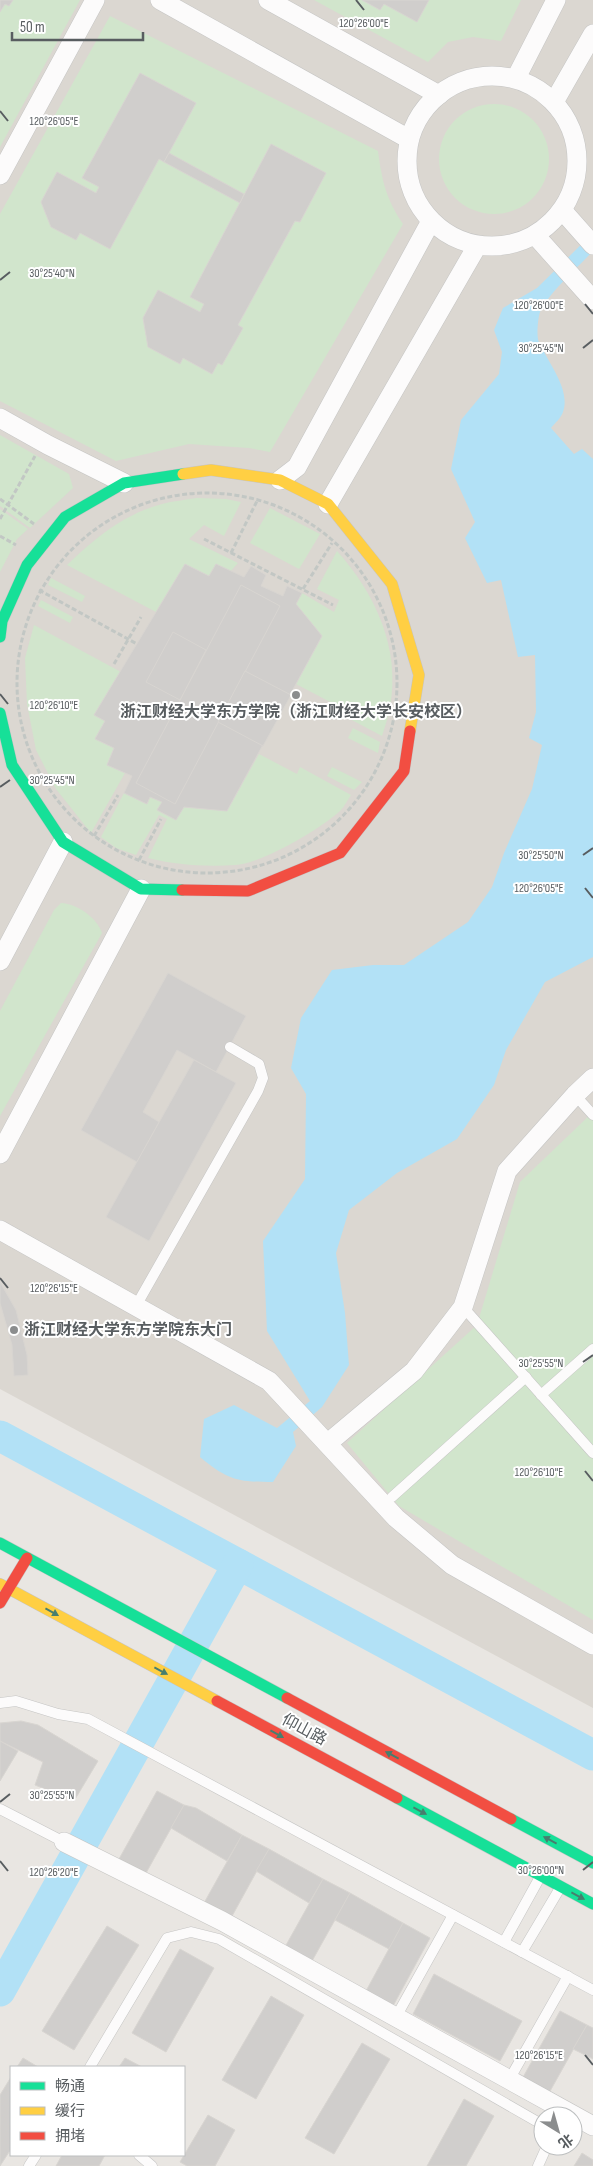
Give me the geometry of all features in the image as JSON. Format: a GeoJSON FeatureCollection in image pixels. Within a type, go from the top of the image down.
{"type":"FeatureCollection","features":[{"type":"Feature","properties":{"kind":"main road"},"geometry":{"type":"LineString","coordinates":[[0,637],[2,621],[27,565],[65,517],[124,483],[211,470],[280,480],[328,504],[392,584],[419,675],[404,771],[340,853],[248,891],[141,889],[63,842],[12,765],[0,713]]}},
{"type":"Feature","properties":{"kind":"main road","name":"仰山路"},"geometry":{"type":"LineString","coordinates":[[0,1543],[593,1863]]}},
{"type":"Feature","properties":{"kind":"main road"},"geometry":{"type":"LineString","coordinates":[[0,1603],[4,1586],[27,1558]]}},
{"type":"Feature","properties":{"kind":"main road","name":"仰山路"},"geometry":{"type":"LineString","coordinates":[[4,1586],[593,1904]]}},
{"type":"Feature","properties":{"kind":"street"},"geometry":{"type":"LineString","coordinates":[[0,175],[95,0]]}},
{"type":"Feature","properties":{"kind":"street"},"geometry":{"type":"LineString","coordinates":[[160,0],[408,138]]}},
{"type":"Feature","properties":{"kind":"street"},"geometry":{"type":"LineString","coordinates":[[268,0],[439,95]]}},
{"type":"Feature","properties":{"kind":"street"},"geometry":{"type":"LineString","coordinates":[[516,78],[556,0]]}},
{"type":"Feature","properties":{"kind":"street"},"geometry":{"type":"LineString","coordinates":[[554,102],[593,34]]}},
{"type":"Feature","properties":{"kind":"street"},"geometry":{"type":"LineString","coordinates":[[496,75],[516,78],[539,89],[554,102],[568,121],[576,143],[578,166],[573,189],[562,210],[535,235],[520,242],[476,246],[445,232],[431,221],[416,200],[408,177],[408,138],[427,106],[447,88],[470,78],[496,75]]}},
{"type":"Feature","properties":{"kind":"street"},"geometry":{"type":"LineString","coordinates":[[562,210],[593,245]]}},
{"type":"Feature","properties":{"kind":"street"},"geometry":{"type":"LineString","coordinates":[[280,480],[297,467],[431,221]]}},
{"type":"Feature","properties":{"kind":"street"},"geometry":{"type":"LineString","coordinates":[[535,235],[593,300]]}},
{"type":"Feature","properties":{"kind":"street"},"geometry":{"type":"LineString","coordinates":[[328,504],[476,246]]}},
{"type":"Feature","properties":{"kind":"street"},"geometry":{"type":"LineString","coordinates":[[0,418],[124,483]]}},
{"type":"Feature","properties":{"kind":"street"},"geometry":{"type":"LineString","coordinates":[[0,961],[63,842]]}},
{"type":"Feature","properties":{"kind":"street"},"geometry":{"type":"LineString","coordinates":[[0,1154],[141,889]]}},
{"type":"Feature","properties":{"kind":"street"},"geometry":{"type":"LineString","coordinates":[[328,1443],[414,1371],[463,1307],[507,1171],[575,1095],[593,1078]]}},
{"type":"Feature","properties":{"kind":"street"},"geometry":{"type":"LineString","coordinates":[[0,1230],[269,1381],[396,1518],[452,1565],[593,1645]]}},
{"type":"Feature","properties":{"kind":"street"},"geometry":{"type":"LineString","coordinates":[[64,1842],[222,1921],[593,2126]]}},
{"type":"Feature","properties":{"kind":"lane"},"geometry":{"type":"LineString","coordinates":[[136,1306],[258,1092],[263,1078],[259,1064],[230,1047]]}},
{"type":"Feature","properties":{"kind":"lane"},"geometry":{"type":"LineString","coordinates":[[575,1095],[593,1115]]}},
{"type":"Feature","properties":{"kind":"lane"},"geometry":{"type":"LineString","coordinates":[[463,1307],[593,1453]]}},
{"type":"Feature","properties":{"kind":"lane"},"geometry":{"type":"LineString","coordinates":[[541,1395],[593,1349]]}},
{"type":"Feature","properties":{"kind":"lane"},"geometry":{"type":"LineString","coordinates":[[392,1498],[526,1378]]}},
{"type":"Feature","properties":{"kind":"lane"},"geometry":{"type":"LineString","coordinates":[[0,1703],[16,1701],[58,1714],[88,1719],[593,1990]]}},
{"type":"Feature","properties":{"kind":"lane"},"geometry":{"type":"LineString","coordinates":[[0,1809],[64,1842]]}},
{"type":"Feature","properties":{"kind":"lane"},"geometry":{"type":"LineString","coordinates":[[504,1942],[541,1876]]}},
{"type":"Feature","properties":{"kind":"lane"},"geometry":{"type":"LineString","coordinates":[[522,1952],[561,1887]]}},
{"type":"Feature","properties":{"kind":"lane"},"geometry":{"type":"LineString","coordinates":[[396,2017],[453,1915]]}},
{"type":"Feature","properties":{"kind":"lane"},"geometry":{"type":"LineString","coordinates":[[91,2066],[168,1938],[191,1932],[218,1939],[533,2119]]}},
{"type":"Feature","properties":{"kind":"lane"},"geometry":{"type":"LineString","coordinates":[[509,2080],[568,1976]]}},
{"type":"Feature","properties":{"kind":"lane"},"geometry":{"type":"LineString","coordinates":[[139,2156],[152,2166]]}},
{"type":"Feature","properties":{"kind":"path"},"geometry":{"type":"LineString","coordinates":[[0,519],[38,452]]}},
{"type":"Feature","properties":{"kind":"path"},"geometry":{"type":"LineString","coordinates":[[198,492],[258,499],[264,500],[323,529],[368,578],[394,638],[398,704],[379,768],[344,817],[295,853],[238,872],[177,873],[120,854],[71,819],[36,770],[17,712],[18,652],[37,594],[78,542],[134,506],[198,492]]}},
{"type":"Feature","properties":{"kind":"path"},"geometry":{"type":"LineString","coordinates":[[0,499],[37,526],[34,529]]}},
{"type":"Feature","properties":{"kind":"path"},"geometry":{"type":"LineString","coordinates":[[231,552],[258,499]]}},
{"type":"Feature","properties":{"kind":"path"},"geometry":{"type":"LineString","coordinates":[[0,536],[19,546]]}},
{"type":"Feature","properties":{"kind":"path"},"geometry":{"type":"LineString","coordinates":[[204,538],[332,605]]}},
{"type":"Feature","properties":{"kind":"path"},"geometry":{"type":"LineString","coordinates":[[302,589],[334,541]]}},
{"type":"Feature","properties":{"kind":"path"},"geometry":{"type":"LineString","coordinates":[[15,554],[23,542]]}},
{"type":"Feature","properties":{"kind":"path"},"geometry":{"type":"LineString","coordinates":[[40,590],[137,644]]}},
{"type":"Feature","properties":{"kind":"path"},"geometry":{"type":"LineString","coordinates":[[114,664],[142,617]]}},
{"type":"Feature","properties":{"kind":"path"},"geometry":{"type":"LineString","coordinates":[[94,836],[118,795]]}},
{"type":"Feature","properties":{"kind":"path"},"geometry":{"type":"LineString","coordinates":[[139,860],[161,819]]}},
{"type":"Feature","properties":{"kind":"shaded area","name":"浙江财经大学东方学院（浙江财经大学长安校区）"},"geometry":{"type":"Polygon","coordinates":[[[0,0],[593,0],[593,1708],[0,1389],[0,0]]]}},
{"type":"Feature","properties":{"kind":"green space"},"geometry":{"type":"Polygon","coordinates":[[[0,0],[80,0],[0,147],[0,0]]]}},
{"type":"Feature","properties":{"kind":"green space"},"geometry":{"type":"Polygon","coordinates":[[[314,0],[521,0],[501,41],[473,37],[448,42],[428,62],[314,0]]]}},
{"type":"Feature","properties":{"kind":"green space"},"geometry":{"type":"Polygon","coordinates":[[[110,16],[378,151],[386,189],[392,206],[403,224],[270,452],[249,448],[189,444],[116,461],[0,401],[0,214],[110,16]]]}},
{"type":"Feature","properties":{"kind":"green space"},"geometry":{"type":"Polygon","coordinates":[[[494,104],[515,108],[533,120],[545,138],[549,159],[545,180],[533,198],[515,210],[494,214],[473,210],[455,198],[443,180],[439,159],[443,138],[455,120],[473,108],[494,104]]]}},
{"type":"Feature","properties":{"kind":"green space"},"geometry":{"type":"Polygon","coordinates":[[[0,435],[69,474],[73,488],[30,528],[0,506],[0,435]]]}},
{"type":"Feature","properties":{"kind":"green space"},"geometry":{"type":"Polygon","coordinates":[[[197,498],[226,499],[241,502],[224,536],[204,525],[189,539],[238,563],[230,572],[216,564],[209,576],[185,564],[156,612],[67,565],[110,528],[135,514],[162,504],[197,498]]]}},
{"type":"Feature","properties":{"kind":"green space"},"geometry":{"type":"Polygon","coordinates":[[[270,508],[320,534],[299,569],[250,543],[270,508]]]}},
{"type":"Feature","properties":{"kind":"green space"},"geometry":{"type":"Polygon","coordinates":[[[0,509],[28,529],[17,539],[0,572],[0,509]]]}},
{"type":"Feature","properties":{"kind":"green space"},"geometry":{"type":"Polygon","coordinates":[[[337,551],[363,585],[382,623],[388,643],[392,664],[392,685],[390,707],[382,736],[331,709],[334,704],[296,684],[322,636],[296,604],[302,593],[334,612],[339,600],[317,589],[337,551]]]}},
{"type":"Feature","properties":{"kind":"green space"},"geometry":{"type":"Polygon","coordinates":[[[51,578],[85,596],[82,602],[48,585],[51,578]]]}},
{"type":"Feature","properties":{"kind":"green space"},"geometry":{"type":"Polygon","coordinates":[[[41,600],[73,617],[70,623],[38,606],[41,600]]]}},
{"type":"Feature","properties":{"kind":"green space"},"geometry":{"type":"Polygon","coordinates":[[[34,625],[121,672],[94,715],[105,721],[95,738],[114,748],[107,765],[125,773],[91,833],[56,789],[36,750],[27,704],[25,658],[34,625]]]}},
{"type":"Feature","properties":{"kind":"green space"},"geometry":{"type":"Polygon","coordinates":[[[353,728],[380,742],[378,753],[348,738],[353,728]]]}},
{"type":"Feature","properties":{"kind":"green space"},"geometry":{"type":"Polygon","coordinates":[[[259,754],[297,774],[300,767],[351,795],[340,811],[319,827],[275,852],[247,863],[213,866],[191,865],[148,858],[167,819],[159,815],[136,855],[116,848],[101,837],[124,793],[146,804],[150,797],[162,802],[158,810],[176,819],[184,807],[227,811],[259,754]]]}},
{"type":"Feature","properties":{"kind":"green space"},"geometry":{"type":"Polygon","coordinates":[[[332,767],[362,782],[354,790],[327,776],[332,767]]]}},
{"type":"Feature","properties":{"kind":"green space"},"geometry":{"type":"Polygon","coordinates":[[[61,903],[74,906],[86,913],[100,927],[102,933],[0,1116],[0,1011],[54,910],[61,903]]]}},
{"type":"Feature","properties":{"kind":"green space"},"geometry":{"type":"Polygon","coordinates":[[[593,1112],[593,1620],[399,1506],[347,1443],[477,1325],[520,1182],[593,1112]]]}},
{"type":"Feature","properties":{"kind":"water"},"geometry":{"type":"Polygon","coordinates":[[[593,233],[593,251],[543,305],[539,315],[537,332],[538,340],[557,376],[564,394],[563,412],[551,428],[574,454],[582,449],[593,459],[593,957],[545,982],[506,1050],[494,1085],[457,1139],[397,1173],[349,1210],[336,1253],[345,1313],[349,1365],[322,1407],[293,1432],[296,1446],[273,1482],[241,1480],[218,1471],[200,1457],[204,1419],[234,1405],[277,1428],[310,1401],[267,1331],[263,1241],[305,1179],[306,1094],[291,1068],[301,1018],[332,970],[373,965],[404,965],[468,922],[492,887],[504,853],[532,789],[542,745],[529,738],[536,712],[535,655],[518,657],[501,580],[487,583],[465,538],[475,522],[451,469],[461,420],[499,374],[502,352],[494,330],[503,308],[537,288],[593,233]]]}},
{"type":"Feature","properties":{"kind":"building"},"geometry":{"type":"Polygon","coordinates":[[[0,0],[13,0],[9,6],[5,4],[0,12],[0,0]]]}},
{"type":"Feature","properties":{"kind":"building"},"geometry":{"type":"Polygon","coordinates":[[[362,0],[429,0],[417,22],[384,4],[380,10],[362,0]]]}},
{"type":"Feature","properties":{"kind":"building"},"geometry":{"type":"Polygon","coordinates":[[[140,73],[196,103],[164,162],[159,159],[110,249],[80,233],[76,240],[51,227],[41,202],[57,172],[96,193],[99,187],[82,178],[140,73]]]}},
{"type":"Feature","properties":{"kind":"building"},"geometry":{"type":"Polygon","coordinates":[[[271,144],[326,173],[300,222],[295,221],[238,325],[243,328],[222,365],[218,363],[212,374],[183,358],[180,364],[148,347],[143,318],[158,290],[200,312],[204,304],[190,297],[271,144]]]}},
{"type":"Feature","properties":{"kind":"building"},"geometry":{"type":"Polygon","coordinates":[[[169,153],[244,194],[240,203],[164,162],[169,153]]]}},
{"type":"Feature","properties":{"kind":"building"},"geometry":{"type":"Polygon","coordinates":[[[185,564],[209,576],[216,564],[244,577],[251,566],[266,575],[261,586],[283,596],[287,586],[302,593],[296,604],[322,636],[227,811],[184,807],[176,820],[157,810],[162,802],[150,797],[147,804],[124,793],[132,776],[107,765],[114,748],[95,739],[105,721],[94,715],[185,564]]]}},
{"type":"Feature","properties":{"kind":"building"},"geometry":{"type":"Polygon","coordinates":[[[241,585],[280,606],[175,804],[136,783],[241,585]]]}},
{"type":"Feature","properties":{"kind":"building"},"geometry":{"type":"Polygon","coordinates":[[[173,632],[206,650],[180,700],[146,682],[173,632]]]}},
{"type":"Feature","properties":{"kind":"building"},"geometry":{"type":"Polygon","coordinates":[[[245,671],[291,695],[263,746],[218,722],[245,671]]]}},
{"type":"Feature","properties":{"kind":"building"},"geometry":{"type":"Polygon","coordinates":[[[168,973],[246,1016],[216,1072],[177,1050],[143,1112],[159,1122],[137,1162],[81,1130],[168,973]]]}},
{"type":"Feature","properties":{"kind":"building"},"geometry":{"type":"Polygon","coordinates":[[[194,1060],[236,1083],[149,1241],[106,1217],[194,1060]]]}},
{"type":"Feature","properties":{"kind":"building","name":"浙江财经大学东方学院东大门"},"geometry":{"type":"Polygon","coordinates":[[[0,1282],[16,1310],[27,1355],[28,1375],[14,1376],[12,1345],[0,1303],[0,1282]]]}},
{"type":"Feature","properties":{"kind":"building"},"geometry":{"type":"Polygon","coordinates":[[[21,1721],[38,1725],[98,1761],[74,1801],[35,1785],[43,1762],[0,1741],[0,1723],[21,1721]]]}},
{"type":"Feature","properties":{"kind":"building"},"geometry":{"type":"Polygon","coordinates":[[[0,1741],[18,1751],[0,1781],[0,1741]]]}},
{"type":"Feature","properties":{"kind":"building"},"geometry":{"type":"Polygon","coordinates":[[[157,1791],[184,1805],[146,1873],[119,1859],[157,1791]]]}},
{"type":"Feature","properties":{"kind":"building"},"geometry":{"type":"Polygon","coordinates":[[[184,1805],[196,1808],[242,1835],[227,1861],[171,1828],[184,1805]]]}},
{"type":"Feature","properties":{"kind":"building"},"geometry":{"type":"Polygon","coordinates":[[[242,1835],[269,1849],[231,1918],[204,1903],[242,1835]]]}},
{"type":"Feature","properties":{"kind":"building"},"geometry":{"type":"Polygon","coordinates":[[[269,1849],[323,1879],[309,1903],[256,1871],[269,1849]]]}},
{"type":"Feature","properties":{"kind":"building"},"geometry":{"type":"Polygon","coordinates":[[[323,1879],[350,1893],[312,1961],[285,1947],[323,1879]]]}},
{"type":"Feature","properties":{"kind":"building"},"geometry":{"type":"Polygon","coordinates":[[[350,1893],[403,1923],[389,1949],[335,1920],[350,1893]]]}},
{"type":"Feature","properties":{"kind":"building"},"geometry":{"type":"Polygon","coordinates":[[[403,1923],[430,1938],[393,2006],[366,1991],[403,1923]]]}},
{"type":"Feature","properties":{"kind":"building"},"geometry":{"type":"Polygon","coordinates":[[[107,1926],[139,1945],[74,2050],[42,2031],[107,1926]]]}},
{"type":"Feature","properties":{"kind":"building"},"geometry":{"type":"Polygon","coordinates":[[[180,1949],[214,1968],[166,2052],[132,2033],[180,1949]]]}},
{"type":"Feature","properties":{"kind":"building"},"geometry":{"type":"Polygon","coordinates":[[[434,1974],[522,2021],[500,2061],[413,2014],[434,1974]]]}},
{"type":"Feature","properties":{"kind":"building"},"geometry":{"type":"Polygon","coordinates":[[[271,1996],[304,2015],[256,2099],[222,2080],[271,1996]]]}},
{"type":"Feature","properties":{"kind":"building"},"geometry":{"type":"Polygon","coordinates":[[[560,2011],[587,2025],[549,2093],[522,2079],[560,2011]]]}},
{"type":"Feature","properties":{"kind":"building"},"geometry":{"type":"Polygon","coordinates":[[[587,2025],[593,2028],[593,2059],[573,2049],[587,2025]]]}},
{"type":"Feature","properties":{"kind":"building"},"geometry":{"type":"Polygon","coordinates":[[[362,2043],[390,2059],[334,2154],[305,2138],[362,2043]]]}},
{"type":"Feature","properties":{"kind":"building"},"geometry":{"type":"Polygon","coordinates":[[[23,2058],[36,2066],[18,2066],[23,2058]]]}},
{"type":"Feature","properties":{"kind":"building"},"geometry":{"type":"Polygon","coordinates":[[[125,2058],[140,2066],[120,2066],[125,2058]]]}},
{"type":"Feature","properties":{"kind":"building"},"geometry":{"type":"Polygon","coordinates":[[[10,2079],[10,2151],[0,2166],[0,2095],[10,2079]]]}},
{"type":"Feature","properties":{"kind":"building"},"geometry":{"type":"Polygon","coordinates":[[[464,2099],[494,2116],[466,2166],[427,2166],[464,2099]]]}},
{"type":"Feature","properties":{"kind":"building"},"geometry":{"type":"Polygon","coordinates":[[[208,2115],[235,2130],[215,2166],[187,2166],[180,2162],[208,2115]]]}},
{"type":"Feature","properties":{"kind":"building"},"geometry":{"type":"Polygon","coordinates":[[[583,2154],[593,2160],[593,2166],[574,2166],[583,2154]]]}},
{"type":"Feature","properties":{"kind":"building"},"geometry":{"type":"Polygon","coordinates":[[[61,2156],[104,2156],[99,2166],[56,2166],[61,2156]]]}},
{"type":"Feature","properties":{"kind":"waterway"},"geometry":{"type":"LineString","coordinates":[[0,1436],[593,1755]]}},
{"type":"Feature","properties":{"kind":"waterway"},"geometry":{"type":"LineString","coordinates":[[0,1991],[238,1564]]}},
{"type":"Feature","properties":{"kind":"traffic: fast"},"geometry":{"type":"LineString","coordinates":[[0,637],[2,621],[27,565],[65,517],[124,483],[183,474]]}},
{"type":"Feature","properties":{"kind":"traffic: fast"},"geometry":{"type":"LineString","coordinates":[[0,713],[12,765],[63,842],[141,889],[182,890]]}},
{"type":"Feature","properties":{"kind":"traffic: fast"},"geometry":{"type":"LineString","coordinates":[[0,1543],[287,1698]]}},
{"type":"Feature","properties":{"kind":"traffic: fast"},"geometry":{"type":"LineString","coordinates":[[397,1798],[593,1904]]}},
{"type":"Feature","properties":{"kind":"traffic: fast"},"geometry":{"type":"LineString","coordinates":[[511,1819],[593,1863]]}},
{"type":"Feature","properties":{"kind":"traffic: slow"},"geometry":{"type":"LineString","coordinates":[[183,474],[211,470],[280,480],[328,504],[392,584],[419,675],[410,731]]}},
{"type":"Feature","properties":{"kind":"traffic: slow"},"geometry":{"type":"LineString","coordinates":[[0,1584],[217,1701]]}},
{"type":"Feature","properties":{"kind":"traffic: jam"},"geometry":{"type":"LineString","coordinates":[[182,890],[248,891],[340,853],[404,771],[410,731]]}},
{"type":"Feature","properties":{"kind":"traffic: jam"},"geometry":{"type":"LineString","coordinates":[[0,1603],[27,1558]]}},
{"type":"Feature","properties":{"kind":"traffic: jam"},"geometry":{"type":"LineString","coordinates":[[287,1698],[511,1819]]}},
{"type":"Feature","properties":{"kind":"traffic: jam"},"geometry":{"type":"LineString","coordinates":[[217,1701],[397,1798]]}},
{"type":"Feature","properties":{"kind":"place","name":"浙江财经大学东方学院（浙江财经大学长安校区）"},"geometry":{"type":"Point","coordinates":[296,695]}},
{"type":"Feature","properties":{"kind":"place","name":"浙江财经大学东方学院东大门"},"geometry":{"type":"Point","coordinates":[14,1330]}}]}
